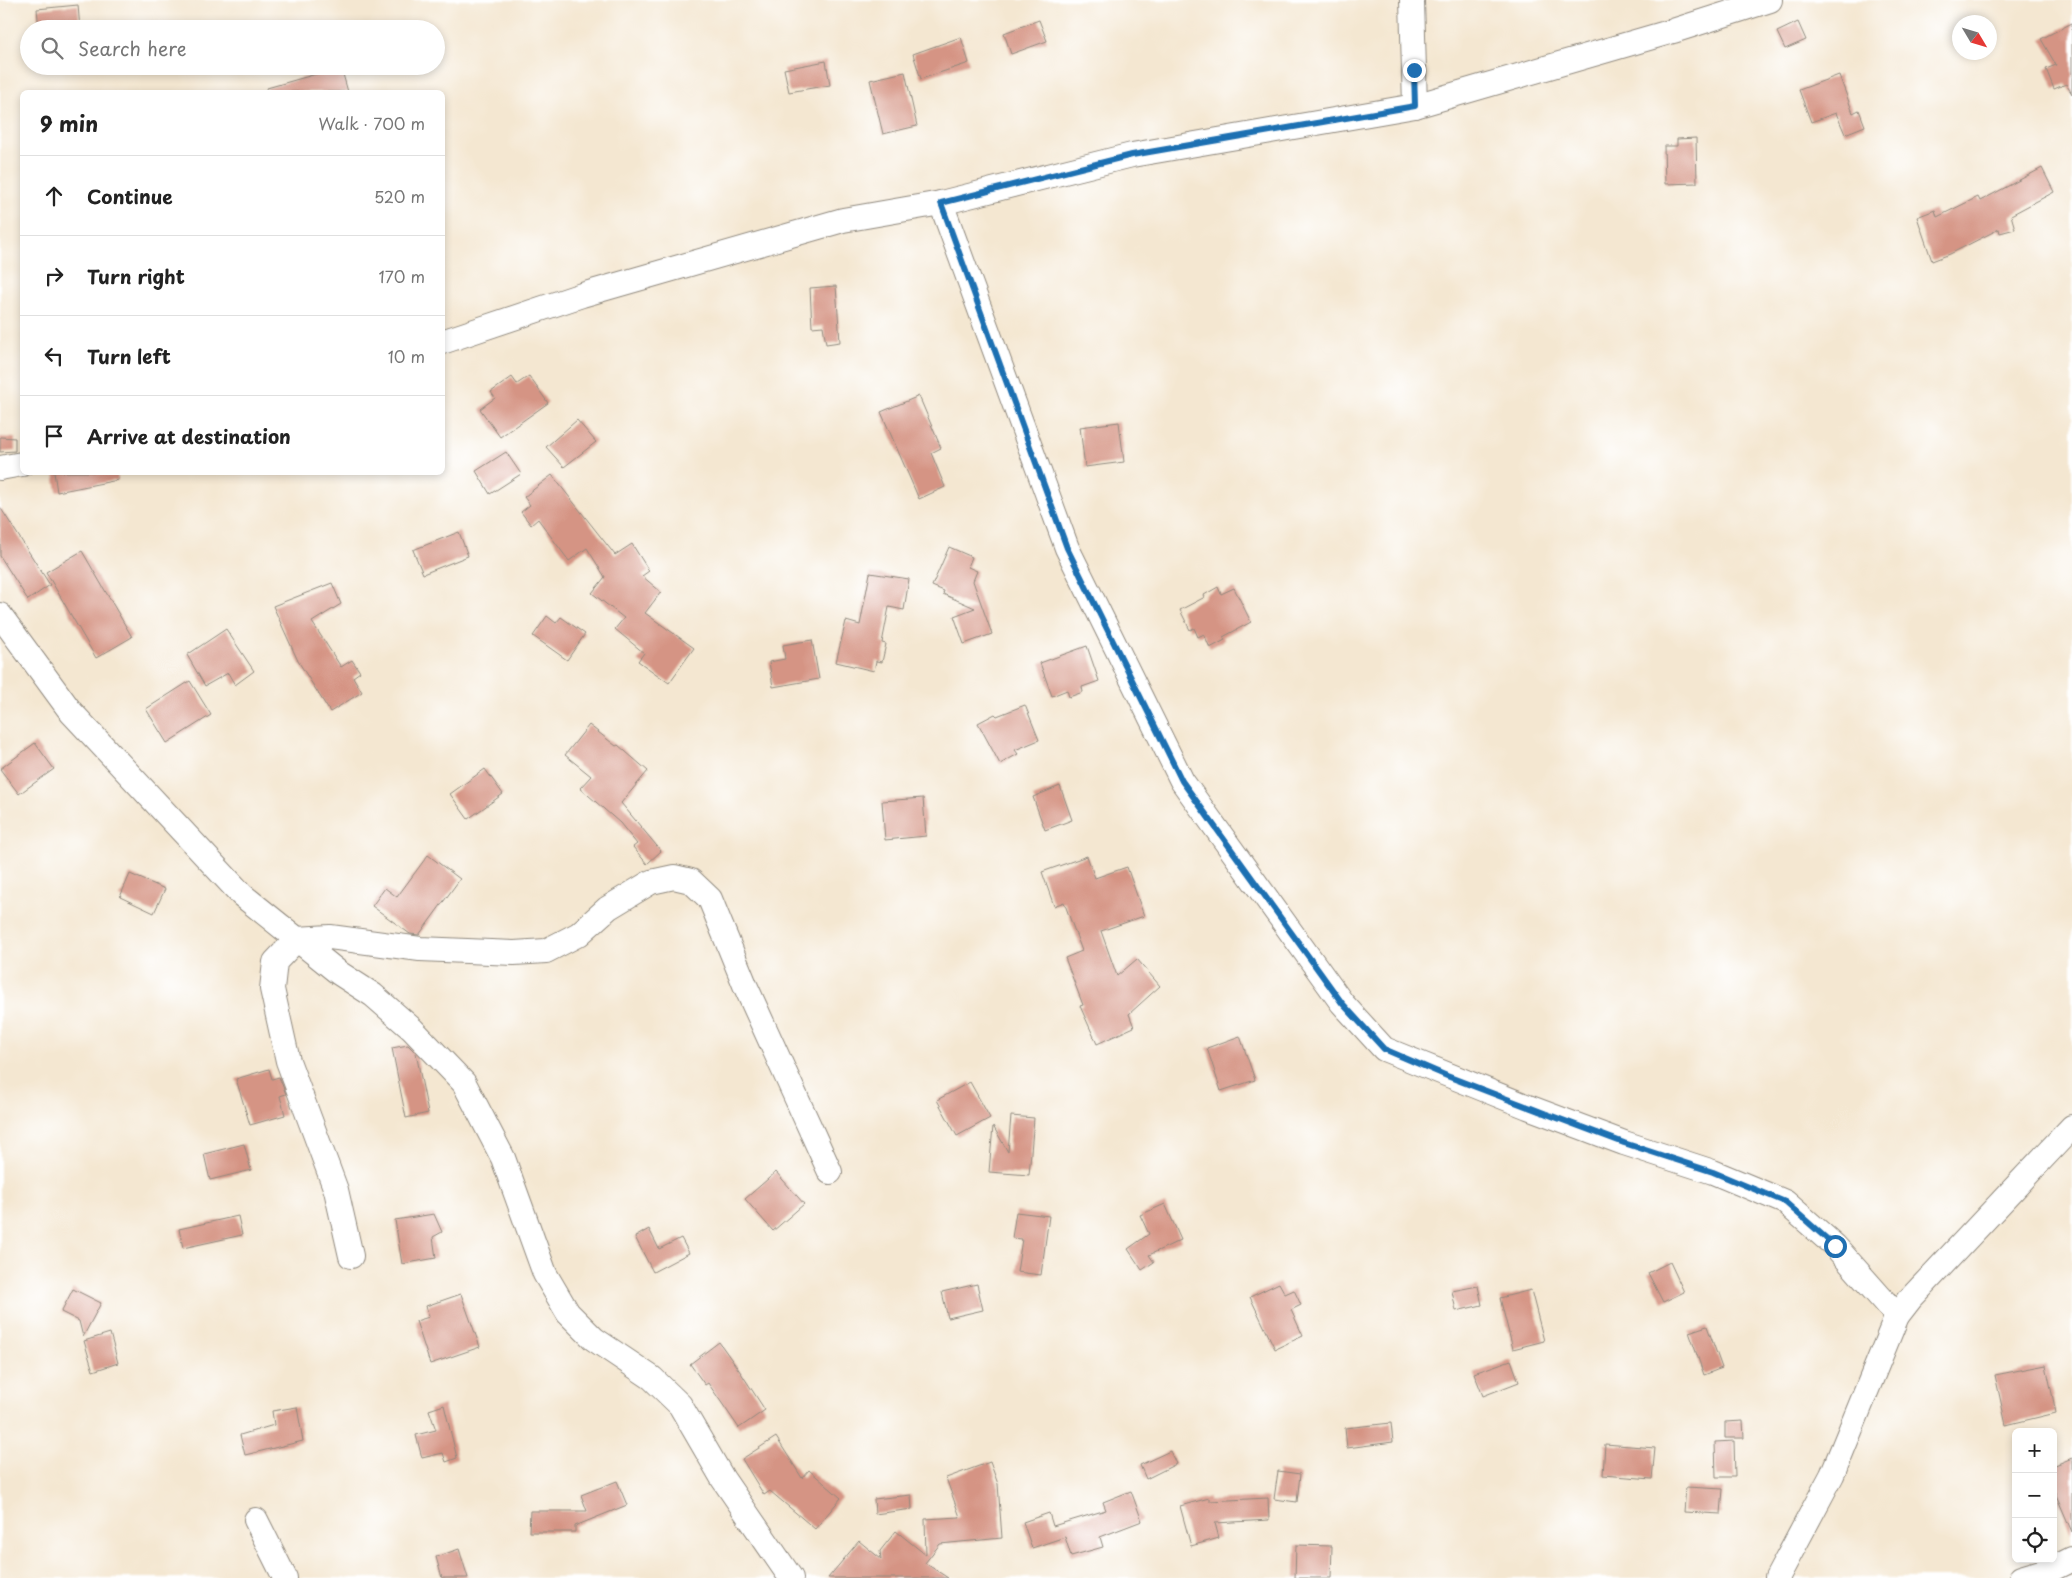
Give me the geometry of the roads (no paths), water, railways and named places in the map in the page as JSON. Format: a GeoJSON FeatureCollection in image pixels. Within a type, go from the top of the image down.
{"type":"FeatureCollection","features":[{"type":"Feature","properties":{"kind":"street"},"geometry":{"type":"LineString","coordinates":[[1412,0],[1415,106]]}},
{"type":"Feature","properties":{"kind":"street"},"geometry":{"type":"LineString","coordinates":[[445,341],[582,295],[843,220],[941,203],[1132,155],[1415,106],[1664,34],[1770,0]]}},
{"type":"Feature","properties":{"kind":"street"},"geometry":{"type":"LineString","coordinates":[[941,203],[1067,548],[1182,781],[1342,1003],[1384,1049],[1528,1107],[1624,1143],[1713,1172],[1785,1202],[1835,1246],[1897,1316]]}},
{"type":"Feature","properties":{"kind":"street"},"geometry":{"type":"LineString","coordinates":[[0,468],[20,464]]}},
{"type":"Feature","properties":{"kind":"street"},"geometry":{"type":"LineString","coordinates":[[0,615],[72,712],[242,896],[339,973],[373,995],[412,1028],[464,1083],[503,1158],[545,1274],[568,1313],[594,1339],[652,1378],[680,1405],[723,1479],[791,1578]]}},
{"type":"Feature","properties":{"kind":"street"},"geometry":{"type":"LineString","coordinates":[[351,1256],[336,1190],[288,1061],[272,989],[275,962],[297,939],[330,937],[420,949],[514,953],[546,951],[579,934],[608,908],[650,882],[674,877],[691,881],[710,899],[745,985],[830,1172]]}},
{"type":"Feature","properties":{"kind":"street"},"geometry":{"type":"LineString","coordinates":[[1777,1578],[1832,1475],[1897,1316],[1911,1298],[2072,1127]]}},
{"type":"Feature","properties":{"kind":"street"},"geometry":{"type":"LineString","coordinates":[[256,1520],[285,1578]]}},
{"type":"Feature","properties":{"kind":"street"},"geometry":{"type":"LineString","coordinates":[[2021,1578],[2054,1568],[2072,1559]]}}]}
